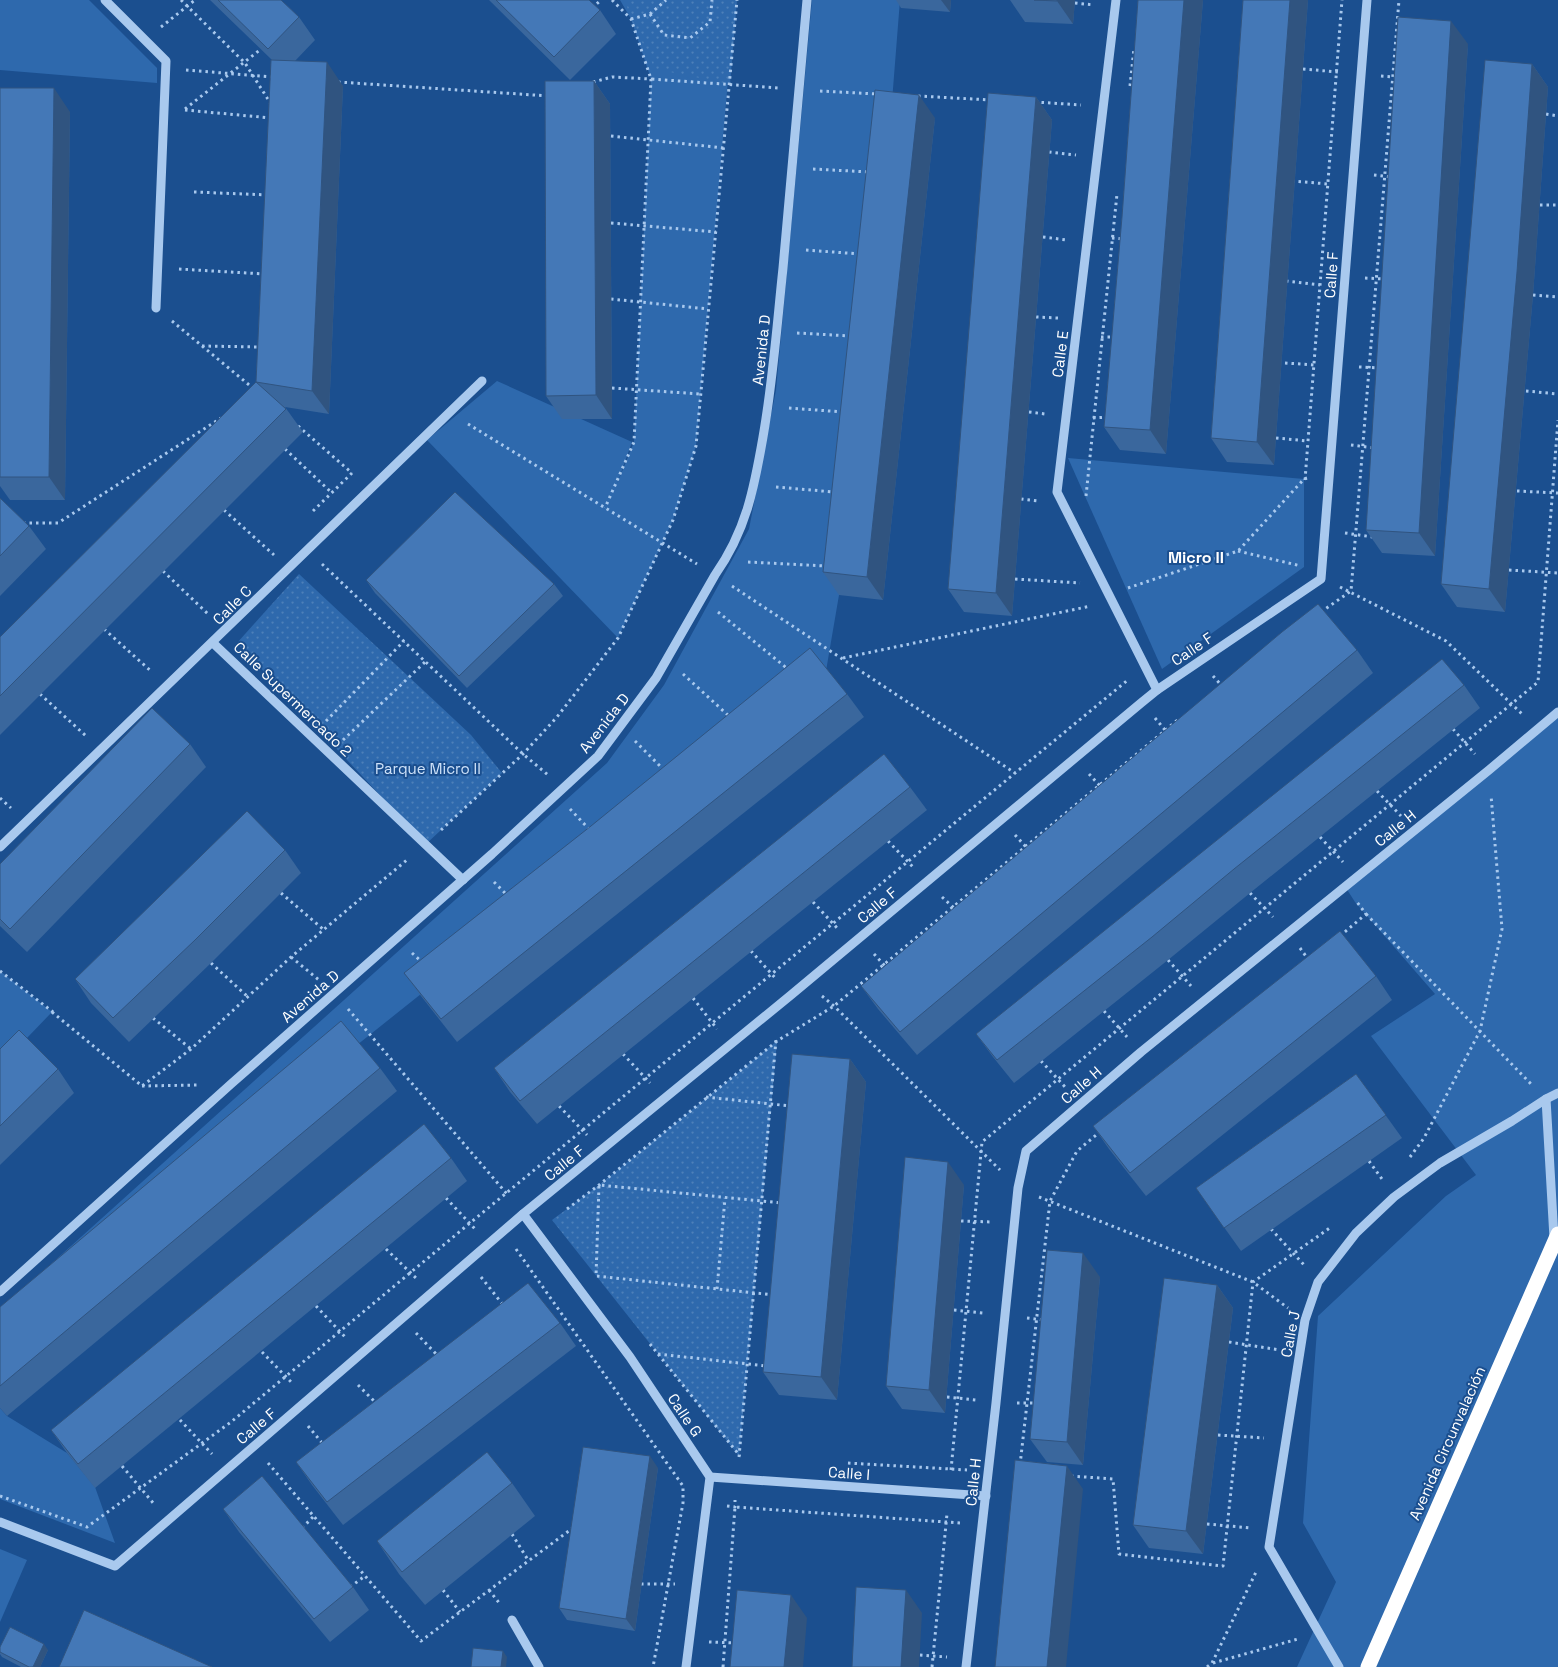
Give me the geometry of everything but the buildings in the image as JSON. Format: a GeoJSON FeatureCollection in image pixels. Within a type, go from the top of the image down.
{"type":"FeatureCollection","features":[{"type":"Feature","properties":{"kind":"highway","name":"Avenida Circunvalación"},"geometry":{"type":"LineString","coordinates":[[1368,1667],[1556,1238]]}},
{"type":"Feature","properties":{"kind":"street"},"geometry":{"type":"LineString","coordinates":[[105,0],[166,61],[156,308]]}},
{"type":"Feature","properties":{"kind":"street","name":"Avenida D"},"geometry":{"type":"LineString","coordinates":[[0,1292],[231,1084],[463,880],[598,756],[656,678],[715,575],[726,560],[747,514],[755,485],[768,408],[777,331],[807,0]]}},
{"type":"Feature","properties":{"kind":"street","name":"Calle E"},"geometry":{"type":"LineString","coordinates":[[1116,0],[1058,492],[1157,690]]}},
{"type":"Feature","properties":{"kind":"street","name":"Calle F"},"geometry":{"type":"LineString","coordinates":[[0,1522],[115,1566],[523,1214],[791,995],[1141,703],[1200,660],[1320,579],[1366,0]]}},
{"type":"Feature","properties":{"kind":"street","name":"Calle C"},"geometry":{"type":"LineString","coordinates":[[0,847],[482,381]]}},
{"type":"Feature","properties":{"kind":"street","name":"Calle Supermercado 2"},"geometry":{"type":"LineString","coordinates":[[213,642],[463,880]]}},
{"type":"Feature","properties":{"kind":"street","name":"Calle H"},"geometry":{"type":"LineString","coordinates":[[966,1663],[986,1496],[1018,1188],[1026,1151],[1080,1103],[1204,1000],[1490,770],[1558,712]]}},
{"type":"Feature","properties":{"kind":"street","name":"Calle J"},"geometry":{"type":"LineString","coordinates":[[1268,1547],[1305,1320],[1318,1282],[1356,1233],[1394,1197],[1440,1163],[1558,1093]]}},
{"type":"Feature","properties":{"kind":"street"},"geometry":{"type":"LineString","coordinates":[[1546,1099],[1556,1238]]}},
{"type":"Feature","properties":{"kind":"street","name":"Calle G"},"geometry":{"type":"LineString","coordinates":[[523,1214],[630,1357],[710,1477]]}},
{"type":"Feature","properties":{"kind":"street"},"geometry":{"type":"LineString","coordinates":[[686,1667],[710,1477]]}},
{"type":"Feature","properties":{"kind":"street","name":"Calle I"},"geometry":{"type":"LineString","coordinates":[[710,1477],[986,1496]]}},
{"type":"Feature","properties":{"kind":"street"},"geometry":{"type":"LineString","coordinates":[[1268,1547],[1339,1667]]}},
{"type":"Feature","properties":{"kind":"street"},"geometry":{"type":"LineString","coordinates":[[512,1620],[539,1667]]}},
{"type":"Feature","properties":{"kind":"path"},"geometry":{"type":"LineString","coordinates":[[181,0],[245,63],[272,107]]}},
{"type":"Feature","properties":{"kind":"path"},"geometry":{"type":"LineString","coordinates":[[145,40],[196,0]]}},
{"type":"Feature","properties":{"kind":"path"},"geometry":{"type":"LineString","coordinates":[[591,9],[601,0]]}},
{"type":"Feature","properties":{"kind":"path"},"geometry":{"type":"LineString","coordinates":[[605,508],[634,442],[651,79],[631,19],[612,0]]}},
{"type":"Feature","properties":{"kind":"path"},"geometry":{"type":"LineString","coordinates":[[631,19],[650,14],[666,0]]}},
{"type":"Feature","properties":{"kind":"path"},"geometry":{"type":"LineString","coordinates":[[650,14],[664,35],[690,38],[710,22],[712,0]]}},
{"type":"Feature","properties":{"kind":"path"},"geometry":{"type":"LineString","coordinates":[[142,1086],[191,1049],[291,957],[426,844],[523,754],[557,716],[618,638],[673,520],[696,446],[730,84],[736,0]]}},
{"type":"Feature","properties":{"kind":"path"},"geometry":{"type":"LineString","coordinates":[[1305,489],[1342,0]]}},
{"type":"Feature","properties":{"kind":"path"},"geometry":{"type":"LineString","coordinates":[[1130,86],[1135,39]]}},
{"type":"Feature","properties":{"kind":"path"},"geometry":{"type":"LineString","coordinates":[[261,49],[184,110],[279,119]]}},
{"type":"Feature","properties":{"kind":"path"},"geometry":{"type":"LineString","coordinates":[[166,68],[273,77]]}},
{"type":"Feature","properties":{"kind":"path"},"geometry":{"type":"LineString","coordinates":[[1303,69],[1403,77]]}},
{"type":"Feature","properties":{"kind":"path"},"geometry":{"type":"LineString","coordinates":[[586,85],[612,77],[883,94]]}},
{"type":"Feature","properties":{"kind":"path"},"geometry":{"type":"LineString","coordinates":[[332,81],[552,96]]}},
{"type":"Feature","properties":{"kind":"path"},"geometry":{"type":"LineString","coordinates":[[913,96],[993,100]]}},
{"type":"Feature","properties":{"kind":"path"},"geometry":{"type":"LineString","coordinates":[[1033,102],[1103,106]]}},
{"type":"Feature","properties":{"kind":"path"},"geometry":{"type":"LineString","coordinates":[[272,113],[272,118]]}},
{"type":"Feature","properties":{"kind":"path"},"geometry":{"type":"LineString","coordinates":[[1546,114],[1558,116]]}},
{"type":"Feature","properties":{"kind":"path"},"geometry":{"type":"LineString","coordinates":[[611,136],[724,148]]}},
{"type":"Feature","properties":{"kind":"path"},"geometry":{"type":"LineString","coordinates":[[793,168],[874,173]]}},
{"type":"Feature","properties":{"kind":"path"},"geometry":{"type":"LineString","coordinates":[[1353,173],[1399,178]]}},
{"type":"Feature","properties":{"kind":"path"},"geometry":{"type":"LineString","coordinates":[[1292,181],[1352,186]]}},
{"type":"Feature","properties":{"kind":"path"},"geometry":{"type":"LineString","coordinates":[[268,205],[269,185]]}},
{"type":"Feature","properties":{"kind":"path"},"geometry":{"type":"LineString","coordinates":[[1089,503],[1085,494],[1117,190]]}},
{"type":"Feature","properties":{"kind":"path"},"geometry":{"type":"LineString","coordinates":[[194,192],[276,195]]}},
{"type":"Feature","properties":{"kind":"path"},"geometry":{"type":"LineString","coordinates":[[1540,204],[1558,205]]}},
{"type":"Feature","properties":{"kind":"path"},"geometry":{"type":"LineString","coordinates":[[611,223],[716,232]]}},
{"type":"Feature","properties":{"kind":"path"},"geometry":{"type":"LineString","coordinates":[[1112,238],[1130,239]]}},
{"type":"Feature","properties":{"kind":"path"},"geometry":{"type":"LineString","coordinates":[[785,248],[866,254]]}},
{"type":"Feature","properties":{"kind":"path"},"geometry":{"type":"LineString","coordinates":[[158,266],[272,274]]}},
{"type":"Feature","properties":{"kind":"path"},"geometry":{"type":"LineString","coordinates":[[264,274],[264,283]]}},
{"type":"Feature","properties":{"kind":"path"},"geometry":{"type":"LineString","coordinates":[[1286,281],[1320,285],[1386,279]]}},
{"type":"Feature","properties":{"kind":"path"},"geometry":{"type":"LineString","coordinates":[[1533,295],[1558,297]]}},
{"type":"Feature","properties":{"kind":"path"},"geometry":{"type":"LineString","coordinates":[[612,299],[708,309]]}},
{"type":"Feature","properties":{"kind":"path"},"geometry":{"type":"LineString","coordinates":[[156,308],[259,393]]}},
{"type":"Feature","properties":{"kind":"path"},"geometry":{"type":"LineString","coordinates":[[777,331],[857,336]]}},
{"type":"Feature","properties":{"kind":"path"},"geometry":{"type":"LineString","coordinates":[[1101,337],[1120,337]]}},
{"type":"Feature","properties":{"kind":"path"},"geometry":{"type":"LineString","coordinates":[[261,356],[262,338]]}},
{"type":"Feature","properties":{"kind":"path"},"geometry":{"type":"LineString","coordinates":[[202,346],[268,347]]}},
{"type":"Feature","properties":{"kind":"path"},"geometry":{"type":"LineString","coordinates":[[1285,362],[1337,367],[1385,368]]}},
{"type":"Feature","properties":{"kind":"path"},"geometry":{"type":"LineString","coordinates":[[612,388],[700,394]]}},
{"type":"Feature","properties":{"kind":"path"},"geometry":{"type":"LineString","coordinates":[[1526,391],[1558,394]]}},
{"type":"Feature","properties":{"kind":"path"},"geometry":{"type":"LineString","coordinates":[[768,408],[849,412]]}},
{"type":"Feature","properties":{"kind":"path"},"geometry":{"type":"LineString","coordinates":[[449,413],[715,575],[1038,789]]}},
{"type":"Feature","properties":{"kind":"path"},"geometry":{"type":"LineString","coordinates":[[19,522],[58,523],[226,415]]}},
{"type":"Feature","properties":{"kind":"path"},"geometry":{"type":"LineString","coordinates":[[1093,418],[1113,418]]}},
{"type":"Feature","properties":{"kind":"path"},"geometry":{"type":"LineString","coordinates":[[294,424],[371,489]]}},
{"type":"Feature","properties":{"kind":"path"},"geometry":{"type":"LineString","coordinates":[[1276,438],[1381,449]]}},
{"type":"Feature","properties":{"kind":"path"},"geometry":{"type":"LineString","coordinates":[[285,450],[350,509]]}},
{"type":"Feature","properties":{"kind":"path"},"geometry":{"type":"LineString","coordinates":[[1123,580],[1127,589],[1238,551],[1305,479],[1330,466]]}},
{"type":"Feature","properties":{"kind":"path"},"geometry":{"type":"LineString","coordinates":[[755,485],[840,493]]}},
{"type":"Feature","properties":{"kind":"path"},"geometry":{"type":"LineString","coordinates":[[1517,491],[1558,493]]}},
{"type":"Feature","properties":{"kind":"path"},"geometry":{"type":"LineString","coordinates":[[224,510],[288,568]]}},
{"type":"Feature","properties":{"kind":"path"},"geometry":{"type":"LineString","coordinates":[[1324,530],[1382,538]]}},
{"type":"Feature","properties":{"kind":"path"},"geometry":{"type":"LineString","coordinates":[[1238,551],[1304,567]]}},
{"type":"Feature","properties":{"kind":"path"},"geometry":{"type":"LineString","coordinates":[[1304,557],[1304,567]]}},
{"type":"Feature","properties":{"kind":"path"},"geometry":{"type":"LineString","coordinates":[[316,559],[523,754]]}},
{"type":"Feature","properties":{"kind":"path"},"geometry":{"type":"LineString","coordinates":[[726,560],[833,567]]}},
{"type":"Feature","properties":{"kind":"path"},"geometry":{"type":"LineString","coordinates":[[1296,572],[1304,567]]}},
{"type":"Feature","properties":{"kind":"path"},"geometry":{"type":"LineString","coordinates":[[1509,570],[1558,574]]}},
{"type":"Feature","properties":{"kind":"path"},"geometry":{"type":"LineString","coordinates":[[163,571],[209,615]]}},
{"type":"Feature","properties":{"kind":"path"},"geometry":{"type":"LineString","coordinates":[[1015,579],[1104,585]]}},
{"type":"Feature","properties":{"kind":"path"},"geometry":{"type":"LineString","coordinates":[[1320,579],[1351,591],[1446,641],[1538,730]]}},
{"type":"Feature","properties":{"kind":"path"},"geometry":{"type":"LineString","coordinates":[[842,658],[1093,606]]}},
{"type":"Feature","properties":{"kind":"path"},"geometry":{"type":"LineString","coordinates":[[716,610],[793,673]]}},
{"type":"Feature","properties":{"kind":"path"},"geometry":{"type":"LineString","coordinates":[[104,629],[168,686]]}},
{"type":"Feature","properties":{"kind":"path"},"geometry":{"type":"LineString","coordinates":[[326,721],[404,641]]}},
{"type":"Feature","properties":{"kind":"path"},"geometry":{"type":"LineString","coordinates":[[666,659],[736,722]]}},
{"type":"Feature","properties":{"kind":"path"},"geometry":{"type":"LineString","coordinates":[[1200,660],[1227,693]]}},
{"type":"Feature","properties":{"kind":"path"},"geometry":{"type":"LineString","coordinates":[[336,746],[426,661]]}},
{"type":"Feature","properties":{"kind":"path"},"geometry":{"type":"LineString","coordinates":[[0,1496],[87,1527],[231,1422],[1125,681],[1146,668]]}},
{"type":"Feature","properties":{"kind":"path"},"geometry":{"type":"LineString","coordinates":[[40,694],[102,750]]}},
{"type":"Feature","properties":{"kind":"path"},"geometry":{"type":"LineString","coordinates":[[1141,703],[1171,737]]}},
{"type":"Feature","properties":{"kind":"path"},"geometry":{"type":"LineString","coordinates":[[620,726],[668,775]]}},
{"type":"Feature","properties":{"kind":"path"},"geometry":{"type":"LineString","coordinates":[[1408,1159],[1424,1138],[1480,1031],[1502,929],[1490,770],[1453,729]]}},
{"type":"Feature","properties":{"kind":"path"},"geometry":{"type":"LineString","coordinates":[[1075,758],[1106,792]]}},
{"type":"Feature","properties":{"kind":"path"},"geometry":{"type":"LineString","coordinates":[[1377,791],[1414,830]]}},
{"type":"Feature","properties":{"kind":"path"},"geometry":{"type":"LineString","coordinates":[[556,794],[595,836]]}},
{"type":"Feature","properties":{"kind":"path"},"geometry":{"type":"LineString","coordinates":[[0,798],[11,808]]}},
{"type":"Feature","properties":{"kind":"path"},"geometry":{"type":"LineString","coordinates":[[1002,819],[1032,854]]}},
{"type":"Feature","properties":{"kind":"path"},"geometry":{"type":"LineString","coordinates":[[1320,837],[1356,877]]}},
{"type":"Feature","properties":{"kind":"path"},"geometry":{"type":"LineString","coordinates":[[888,841],[960,915]]}},
{"type":"Feature","properties":{"kind":"path"},"geometry":{"type":"LineString","coordinates":[[492,854],[486,873],[511,900]]}},
{"type":"Feature","properties":{"kind":"path"},"geometry":{"type":"LineString","coordinates":[[1345,886],[1366,914],[1546,1099]]}},
{"type":"Feature","properties":{"kind":"path"},"geometry":{"type":"LineString","coordinates":[[1250,892],[1288,933],[1310,961]]}},
{"type":"Feature","properties":{"kind":"path"},"geometry":{"type":"LineString","coordinates":[[281,893],[324,930]]}},
{"type":"Feature","properties":{"kind":"path"},"geometry":{"type":"LineString","coordinates":[[812,902],[832,923],[856,941],[890,972]]}},
{"type":"Feature","properties":{"kind":"path"},"geometry":{"type":"LineString","coordinates":[[1338,938],[1366,914]]}},
{"type":"Feature","properties":{"kind":"path"},"geometry":{"type":"LineString","coordinates":[[410,927],[404,946],[426,966]]}},
{"type":"Feature","properties":{"kind":"path"},"geometry":{"type":"LineString","coordinates":[[751,951],[791,995]]}},
{"type":"Feature","properties":{"kind":"path"},"geometry":{"type":"LineString","coordinates":[[291,957],[334,993],[523,1214]]}},
{"type":"Feature","properties":{"kind":"path"},"geometry":{"type":"LineString","coordinates":[[1168,960],[1204,1000]]}},
{"type":"Feature","properties":{"kind":"path"},"geometry":{"type":"LineString","coordinates":[[211,963],[248,997]]}},
{"type":"Feature","properties":{"kind":"path"},"geometry":{"type":"LineString","coordinates":[[0,971],[142,1086],[231,1084]]}},
{"type":"Feature","properties":{"kind":"path"},"geometry":{"type":"LineString","coordinates":[[692,998],[730,1045]]}},
{"type":"Feature","properties":{"kind":"path"},"geometry":{"type":"LineString","coordinates":[[1104,1011],[1141,1052]]}},
{"type":"Feature","properties":{"kind":"path"},"geometry":{"type":"LineString","coordinates":[[153,1018],[191,1049]]}},
{"type":"Feature","properties":{"kind":"path"},"geometry":{"type":"LineString","coordinates":[[739,1456],[777,1041],[759,1021]]}},
{"type":"Feature","properties":{"kind":"path"},"geometry":{"type":"LineString","coordinates":[[623,1054],[664,1098]]}},
{"type":"Feature","properties":{"kind":"path"},"geometry":{"type":"LineString","coordinates":[[1041,1061],[1080,1103]]}},
{"type":"Feature","properties":{"kind":"path"},"geometry":{"type":"LineString","coordinates":[[706,1097],[797,1107]]}},
{"type":"Feature","properties":{"kind":"path"},"geometry":{"type":"LineString","coordinates":[[559,1106],[601,1150]]}},
{"type":"Feature","properties":{"kind":"path"},"geometry":{"type":"LineString","coordinates":[[845,1462],[1019,1473],[1050,1201],[1078,1151],[1105,1128]]}},
{"type":"Feature","properties":{"kind":"path"},"geometry":{"type":"LineString","coordinates":[[596,1276],[599,1185],[789,1204]]}},
{"type":"Feature","properties":{"kind":"path"},"geometry":{"type":"LineString","coordinates":[[446,1198],[489,1244]]}},
{"type":"Feature","properties":{"kind":"path"},"geometry":{"type":"LineString","coordinates":[[717,1289],[725,1198]]}},
{"type":"Feature","properties":{"kind":"path"},"geometry":{"type":"LineString","coordinates":[[487,1209],[683,1486],[683,1502],[653,1667]]}},
{"type":"Feature","properties":{"kind":"path"},"geometry":{"type":"LineString","coordinates":[[961,1221],[1014,1223]]}},
{"type":"Feature","properties":{"kind":"path"},"geometry":{"type":"LineString","coordinates":[[1066,1476],[1113,1479],[1119,1554],[1222,1566],[1253,1282],[1334,1226]]}},
{"type":"Feature","properties":{"kind":"path"},"geometry":{"type":"LineString","coordinates":[[1272,1230],[1295,1253],[1318,1282]]}},
{"type":"Feature","properties":{"kind":"path"},"geometry":{"type":"LineString","coordinates":[[386,1249],[432,1293]]}},
{"type":"Feature","properties":{"kind":"path"},"geometry":{"type":"LineString","coordinates":[[468,1261],[509,1312]]}},
{"type":"Feature","properties":{"kind":"path"},"geometry":{"type":"LineString","coordinates":[[590,1269],[602,1284]]}},
{"type":"Feature","properties":{"kind":"path"},"geometry":{"type":"LineString","coordinates":[[596,1276],[779,1296]]}},
{"type":"Feature","properties":{"kind":"path"},"geometry":{"type":"LineString","coordinates":[[316,1306],[361,1354]]}},
{"type":"Feature","properties":{"kind":"path"},"geometry":{"type":"LineString","coordinates":[[954,1310],[1051,1321]]}},
{"type":"Feature","properties":{"kind":"path"},"geometry":{"type":"LineString","coordinates":[[403,1318],[442,1361]]}},
{"type":"Feature","properties":{"kind":"path"},"geometry":{"type":"LineString","coordinates":[[645,1338],[739,1456],[749,1457]]}},
{"type":"Feature","properties":{"kind":"path"},"geometry":{"type":"LineString","coordinates":[[1229,1342],[1299,1354]]}},
{"type":"Feature","properties":{"kind":"path"},"geometry":{"type":"LineString","coordinates":[[262,1352],[308,1400]]}},
{"type":"Feature","properties":{"kind":"path"},"geometry":{"type":"LineString","coordinates":[[658,1354],[773,1367]]}},
{"type":"Feature","properties":{"kind":"path"},"geometry":{"type":"LineString","coordinates":[[343,1369],[382,1409]]}},
{"type":"Feature","properties":{"kind":"path"},"geometry":{"type":"LineString","coordinates":[[947,1397],[996,1403],[1043,1403]]}},
{"type":"Feature","properties":{"kind":"path"},"geometry":{"type":"LineString","coordinates":[[295,1411],[327,1449]]}},
{"type":"Feature","properties":{"kind":"path"},"geometry":{"type":"LineString","coordinates":[[180,1420],[226,1470]]}},
{"type":"Feature","properties":{"kind":"path"},"geometry":{"type":"LineString","coordinates":[[1218,1435],[1286,1440]]}},
{"type":"Feature","properties":{"kind":"path"},"geometry":{"type":"LineString","coordinates":[[254,1446],[421,1641],[575,1526]]}},
{"type":"Feature","properties":{"kind":"path"},"geometry":{"type":"LineString","coordinates":[[122,1466],[167,1520]]}},
{"type":"Feature","properties":{"kind":"path"},"geometry":{"type":"LineString","coordinates":[[723,1667],[735,1507],[982,1525]]}},
{"type":"Feature","properties":{"kind":"path"},"geometry":{"type":"LineString","coordinates":[[302,1528],[314,1516]]}},
{"type":"Feature","properties":{"kind":"path"},"geometry":{"type":"LineString","coordinates":[[1207,1524],[1271,1530]]}},
{"type":"Feature","properties":{"kind":"path"},"geometry":{"type":"LineString","coordinates":[[512,1534],[528,1560]]}},
{"type":"Feature","properties":{"kind":"path"},"geometry":{"type":"LineString","coordinates":[[1212,1663],[1268,1547]]}},
{"type":"Feature","properties":{"kind":"path"},"geometry":{"type":"LineString","coordinates":[[350,1587],[365,1576]]}},
{"type":"Feature","properties":{"kind":"path"},"geometry":{"type":"LineString","coordinates":[[641,1584],[667,1583],[697,1586]]}},
{"type":"Feature","properties":{"kind":"path"},"geometry":{"type":"LineString","coordinates":[[444,1590],[460,1612]]}},
{"type":"Feature","properties":{"kind":"path"},"geometry":{"type":"LineString","coordinates":[[1207,1667],[1212,1663],[1319,1633]]}},
{"type":"Feature","properties":{"kind":"path"},"geometry":{"type":"LineString","coordinates":[[690,1642],[742,1643]]}},
{"type":"Feature","properties":{"kind":"path"},"geometry":{"type":"LineString","coordinates":[[920,1655],[966,1663]]}},
{"type":"Feature","properties":{"kind":"green space"},"geometry":{"type":"Polygon","coordinates":[[[0,0],[89,0],[157,68],[157,83],[0,70],[0,0]]]}},
{"type":"Feature","properties":{"kind":"green space"},"geometry":{"type":"Polygon","coordinates":[[[620,0],[735,0],[696,446],[673,520],[618,638],[427,440],[497,381],[632,442],[617,484],[634,442],[651,79],[631,19],[620,0]]]}},
{"type":"Feature","properties":{"kind":"green space"},"geometry":{"type":"Polygon","coordinates":[[[625,0],[737,0],[730,84],[655,69],[631,19],[625,0]]]}},
{"type":"Feature","properties":{"kind":"green space"},"geometry":{"type":"Polygon","coordinates":[[[812,0],[900,0],[891,114],[839,595],[826,671],[357,1045],[0,1310],[607,763],[664,685],[749,529],[776,390],[812,0]]]}},
{"type":"Feature","properties":{"kind":"green space"},"geometry":{"type":"Polygon","coordinates":[[[1068,458],[1304,479],[1304,567],[1162,669],[1068,458]]]}},
{"type":"Feature","properties":{"kind":"green space","name":"Parque Micro II"},"geometry":{"type":"Polygon","coordinates":[[[299,574],[471,735],[502,773],[426,844],[237,643],[299,574]]]}},
{"type":"Feature","properties":{"kind":"green space"},"geometry":{"type":"Polygon","coordinates":[[[1558,715],[1558,1667],[1297,1667],[1336,1582],[1303,1523],[1318,1316],[1446,1196],[1476,1175],[1371,1036],[1435,994],[1355,902],[1346,888],[1558,715]]]}},
{"type":"Feature","properties":{"kind":"green space"},"geometry":{"type":"Polygon","coordinates":[[[0,971],[52,1012],[0,1066],[0,971]]]}},
{"type":"Feature","properties":{"kind":"green space"},"geometry":{"type":"Polygon","coordinates":[[[777,1041],[739,1456],[552,1220],[599,1185],[777,1041]]]}},
{"type":"Feature","properties":{"kind":"green space"},"geometry":{"type":"Polygon","coordinates":[[[0,1408],[7,1416],[67,1453],[95,1487],[115,1543],[0,1499],[0,1408]]]}},
{"type":"Feature","properties":{"kind":"green space"},"geometry":{"type":"Polygon","coordinates":[[[0,1549],[27,1560],[0,1622],[0,1549]]]}},
{"type":"Feature","properties":{"kind":"district","name":"Micro II"},"geometry":{"type":"Point","coordinates":[1196,557]}}]}
